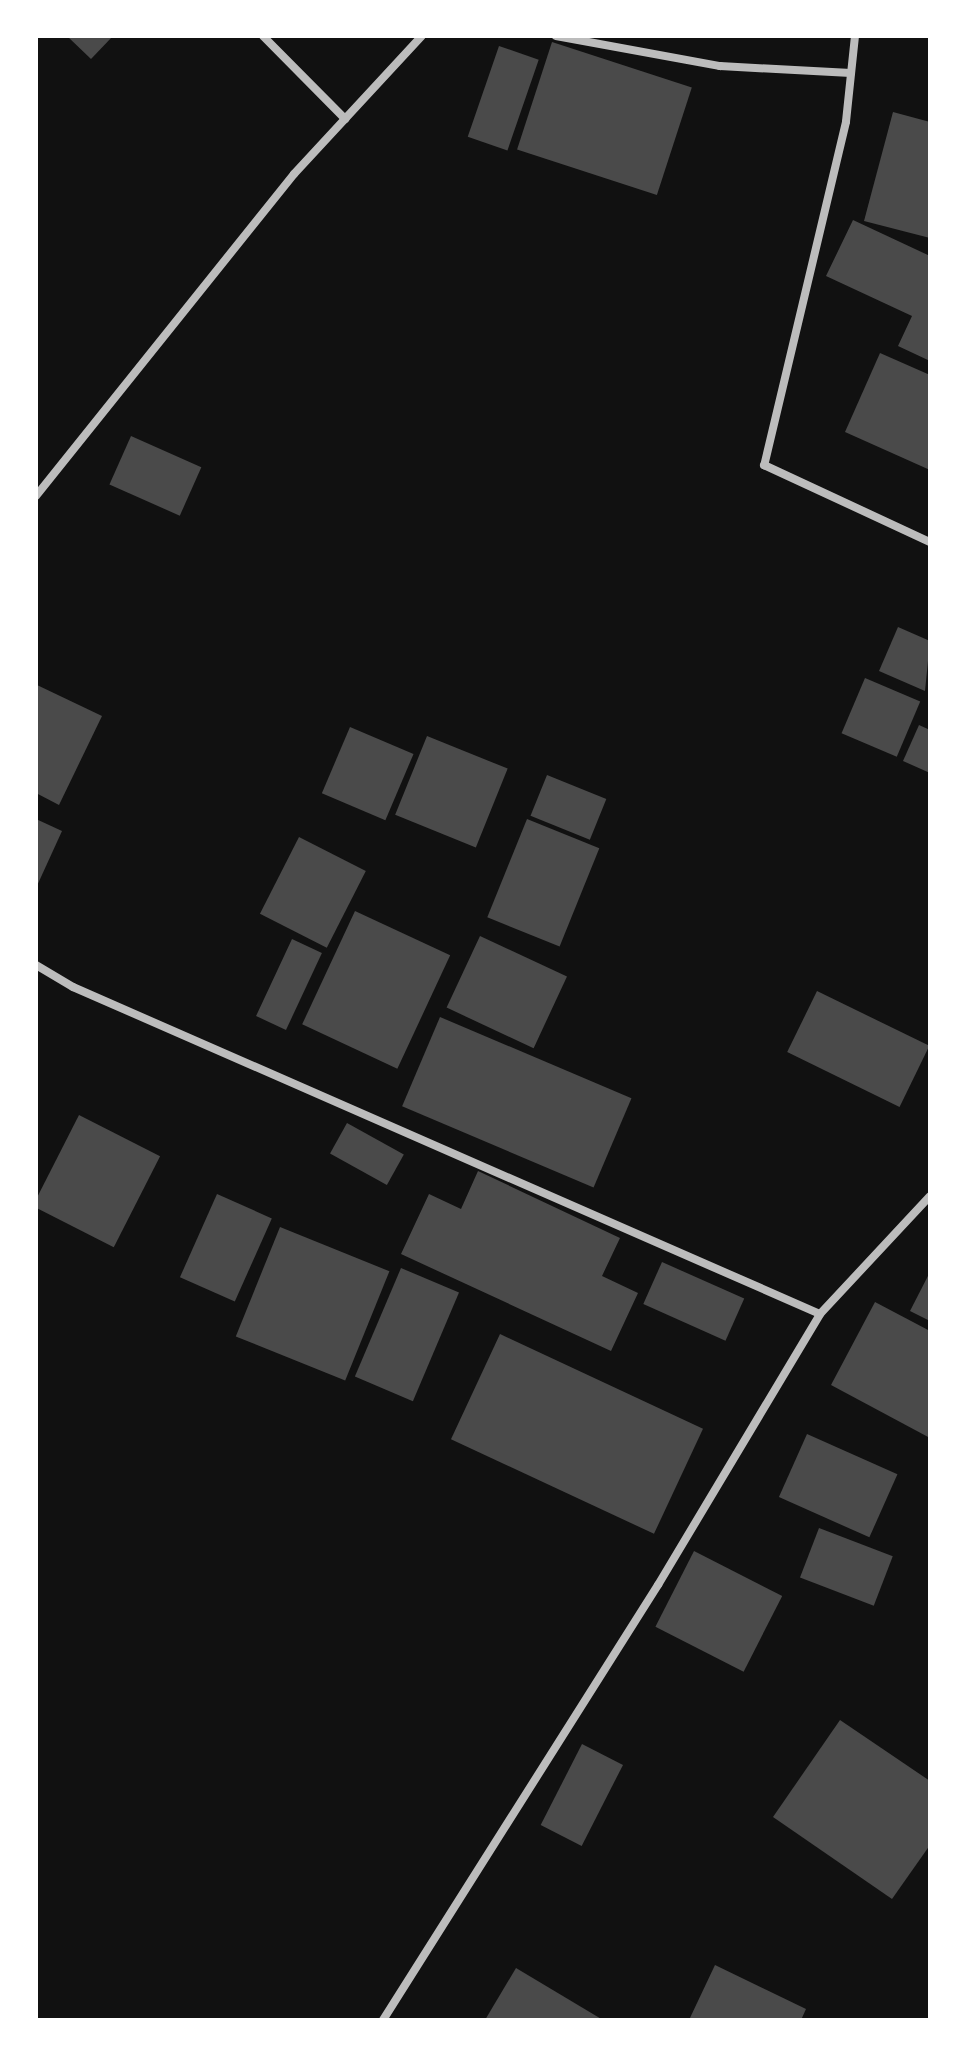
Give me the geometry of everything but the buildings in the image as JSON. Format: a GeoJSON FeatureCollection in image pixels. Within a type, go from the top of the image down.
{"type":"FeatureCollection","features":[{"type":"Feature","properties":{"kind":"street"},"geometry":{"type":"LineString","coordinates":[[263,36],[345,119]]}},
{"type":"Feature","properties":{"kind":"street"},"geometry":{"type":"LineString","coordinates":[[36,496],[294,174],[422,36]]}},
{"type":"Feature","properties":{"kind":"street"},"geometry":{"type":"LineString","coordinates":[[556,36],[720,66],[851,73]]}},
{"type":"Feature","properties":{"kind":"street"},"geometry":{"type":"LineString","coordinates":[[855,36],[846,122],[764,465],[930,542]]}},
{"type":"Feature","properties":{"kind":"street"},"geometry":{"type":"LineString","coordinates":[[36,965],[73,987],[820,1314]]}},
{"type":"Feature","properties":{"kind":"street"},"geometry":{"type":"LineString","coordinates":[[383,2020],[650,1598],[820,1314],[930,1196]]}}]}
